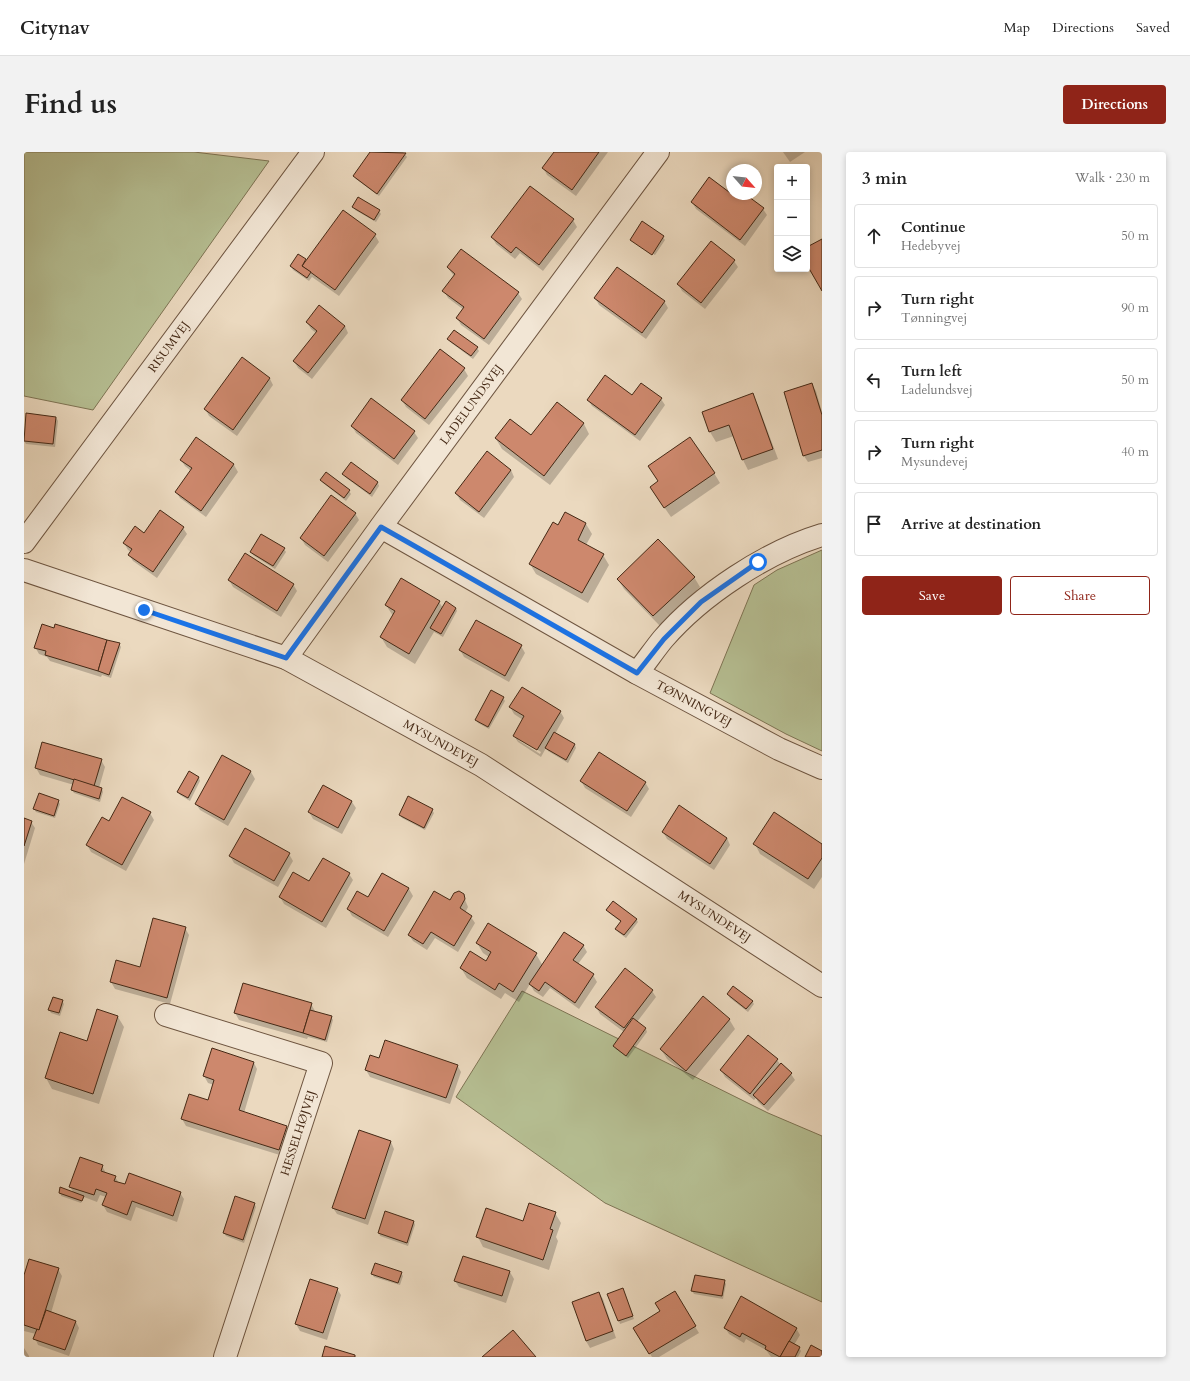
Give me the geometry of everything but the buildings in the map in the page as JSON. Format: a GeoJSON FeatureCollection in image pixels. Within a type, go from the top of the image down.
{"type":"FeatureCollection","features":[{"type":"Feature","properties":{"kind":"street","name":"RISUMVEJ"},"geometry":{"type":"LineString","coordinates":[[24,542],[313,152]]}},
{"type":"Feature","properties":{"kind":"street","name":"LADELUNDSVEJ"},"geometry":{"type":"LineString","coordinates":[[286,658],[658,152]]}},
{"type":"Feature","properties":{"kind":"street","name":"TØNNINGVEJ"},"geometry":{"type":"LineString","coordinates":[[381,527],[637,673],[779,749],[822,768]]}},
{"type":"Feature","properties":{"kind":"street"},"geometry":{"type":"LineString","coordinates":[[637,673],[664,639],[701,602],[758,562],[804,540],[822,535]]}},
{"type":"Feature","properties":{"kind":"street","name":"MYSUNDEVEJ"},"geometry":{"type":"LineString","coordinates":[[24,570],[286,658],[481,765],[822,986]]}},
{"type":"Feature","properties":{"kind":"street","name":"HESSELHØJVEJ"},"geometry":{"type":"LineString","coordinates":[[166,1015],[321,1063],[224,1357]]}},
{"type":"Feature","properties":{"kind":"green space"},"geometry":{"type":"Polygon","coordinates":[[[24,152],[194,152],[269,161],[93,410],[24,396],[24,152]]]}},
{"type":"Feature","properties":{"kind":"green space"},"geometry":{"type":"Polygon","coordinates":[[[822,550],[822,751],[786,734],[710,693],[754,585],[777,570],[822,550]]]}},
{"type":"Feature","properties":{"kind":"green space"},"geometry":{"type":"Polygon","coordinates":[[[522,991],[768,1113],[822,1136],[822,1302],[605,1203],[456,1097],[522,991]]]}},
{"type":"Feature","properties":{"kind":"route"},"geometry":{"type":"LineString","coordinates":[[144,610],[286,658],[381,527],[637,673],[664,639],[701,602],[758,562]]}}]}
